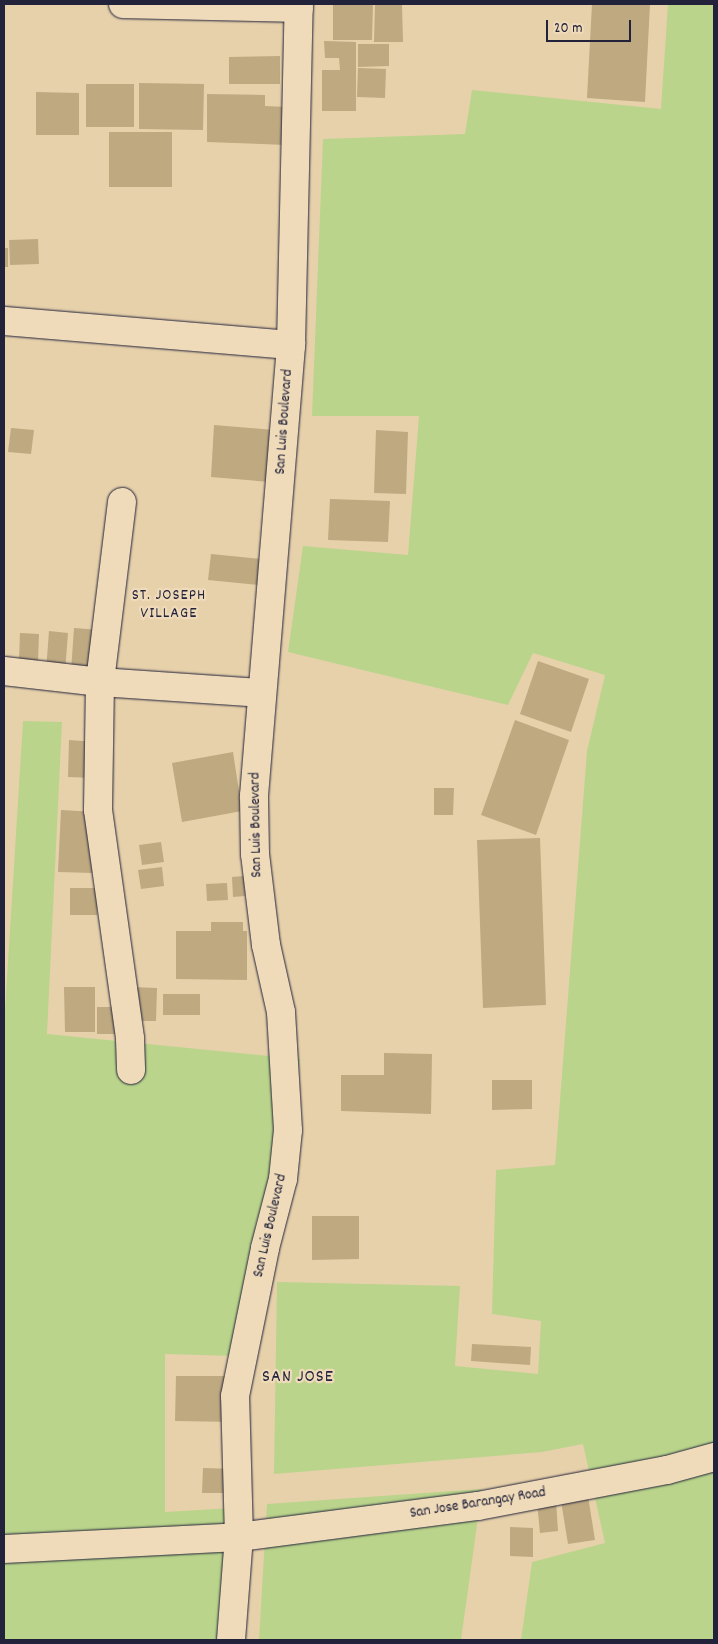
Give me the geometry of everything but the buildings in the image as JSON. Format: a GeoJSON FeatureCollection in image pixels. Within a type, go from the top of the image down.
{"type":"FeatureCollection","features":[{"type":"Feature","properties":{"kind":"street"},"geometry":{"type":"LineString","coordinates":[[123,4],[299,6]]}},
{"type":"Feature","properties":{"kind":"street","name":"San Luis Boulevard"},"geometry":{"type":"LineString","coordinates":[[231,1640],[239,1537],[236,1396],[265,1248],[283,1179],[288,1130],[281,1012],[266,946],[255,854],[254,796],[260,693],[290,346],[299,6]]}},
{"type":"Feature","properties":{"kind":"street"},"geometry":{"type":"LineString","coordinates":[[4,321],[290,346]]}},
{"type":"Feature","properties":{"kind":"street"},"geometry":{"type":"LineString","coordinates":[[122,502],[100,682],[98,810],[130,1039],[131,1070]]}},
{"type":"Feature","properties":{"kind":"street"},"geometry":{"type":"LineString","coordinates":[[4,671],[100,682],[260,693]]}},
{"type":"Feature","properties":{"kind":"street","name":"San Jose Barangay Road"},"geometry":{"type":"LineString","coordinates":[[4,1549],[239,1537],[478,1506],[667,1470],[714,1457]]}},
{"type":"Feature","properties":{"kind":"green space"},"geometry":{"type":"Polygon","coordinates":[[[668,4],[714,4],[714,1640],[521,1640],[532,1562],[605,1543],[583,1444],[542,1452],[274,1474],[277,1282],[460,1286],[455,1366],[538,1374],[541,1321],[492,1314],[496,1170],[555,1165],[587,751],[605,675],[533,653],[508,705],[288,652],[303,546],[408,555],[419,416],[312,416],[323,139],[465,134],[472,90],[661,109],[668,4]]]}},
{"type":"Feature","properties":{"kind":"green space"},"geometry":{"type":"Polygon","coordinates":[[[23,721],[62,722],[47,1034],[300,1059],[292,1145],[256,1222],[237,1356],[165,1354],[165,1512],[233,1508],[234,1640],[4,1640],[4,1026],[23,721]]]}},
{"type":"Feature","properties":{"kind":"green space"},"geometry":{"type":"Polygon","coordinates":[[[482,1489],[461,1640],[259,1640],[267,1504],[482,1489]]]}},
{"type":"Feature","properties":{"kind":"district","name":"ST. JOSEPH VILLAGE"},"geometry":{"type":"Point","coordinates":[169,605]}},
{"type":"Feature","properties":{"kind":"district","name":"SAN JOSE"},"geometry":{"type":"Point","coordinates":[298,1378]}}]}
